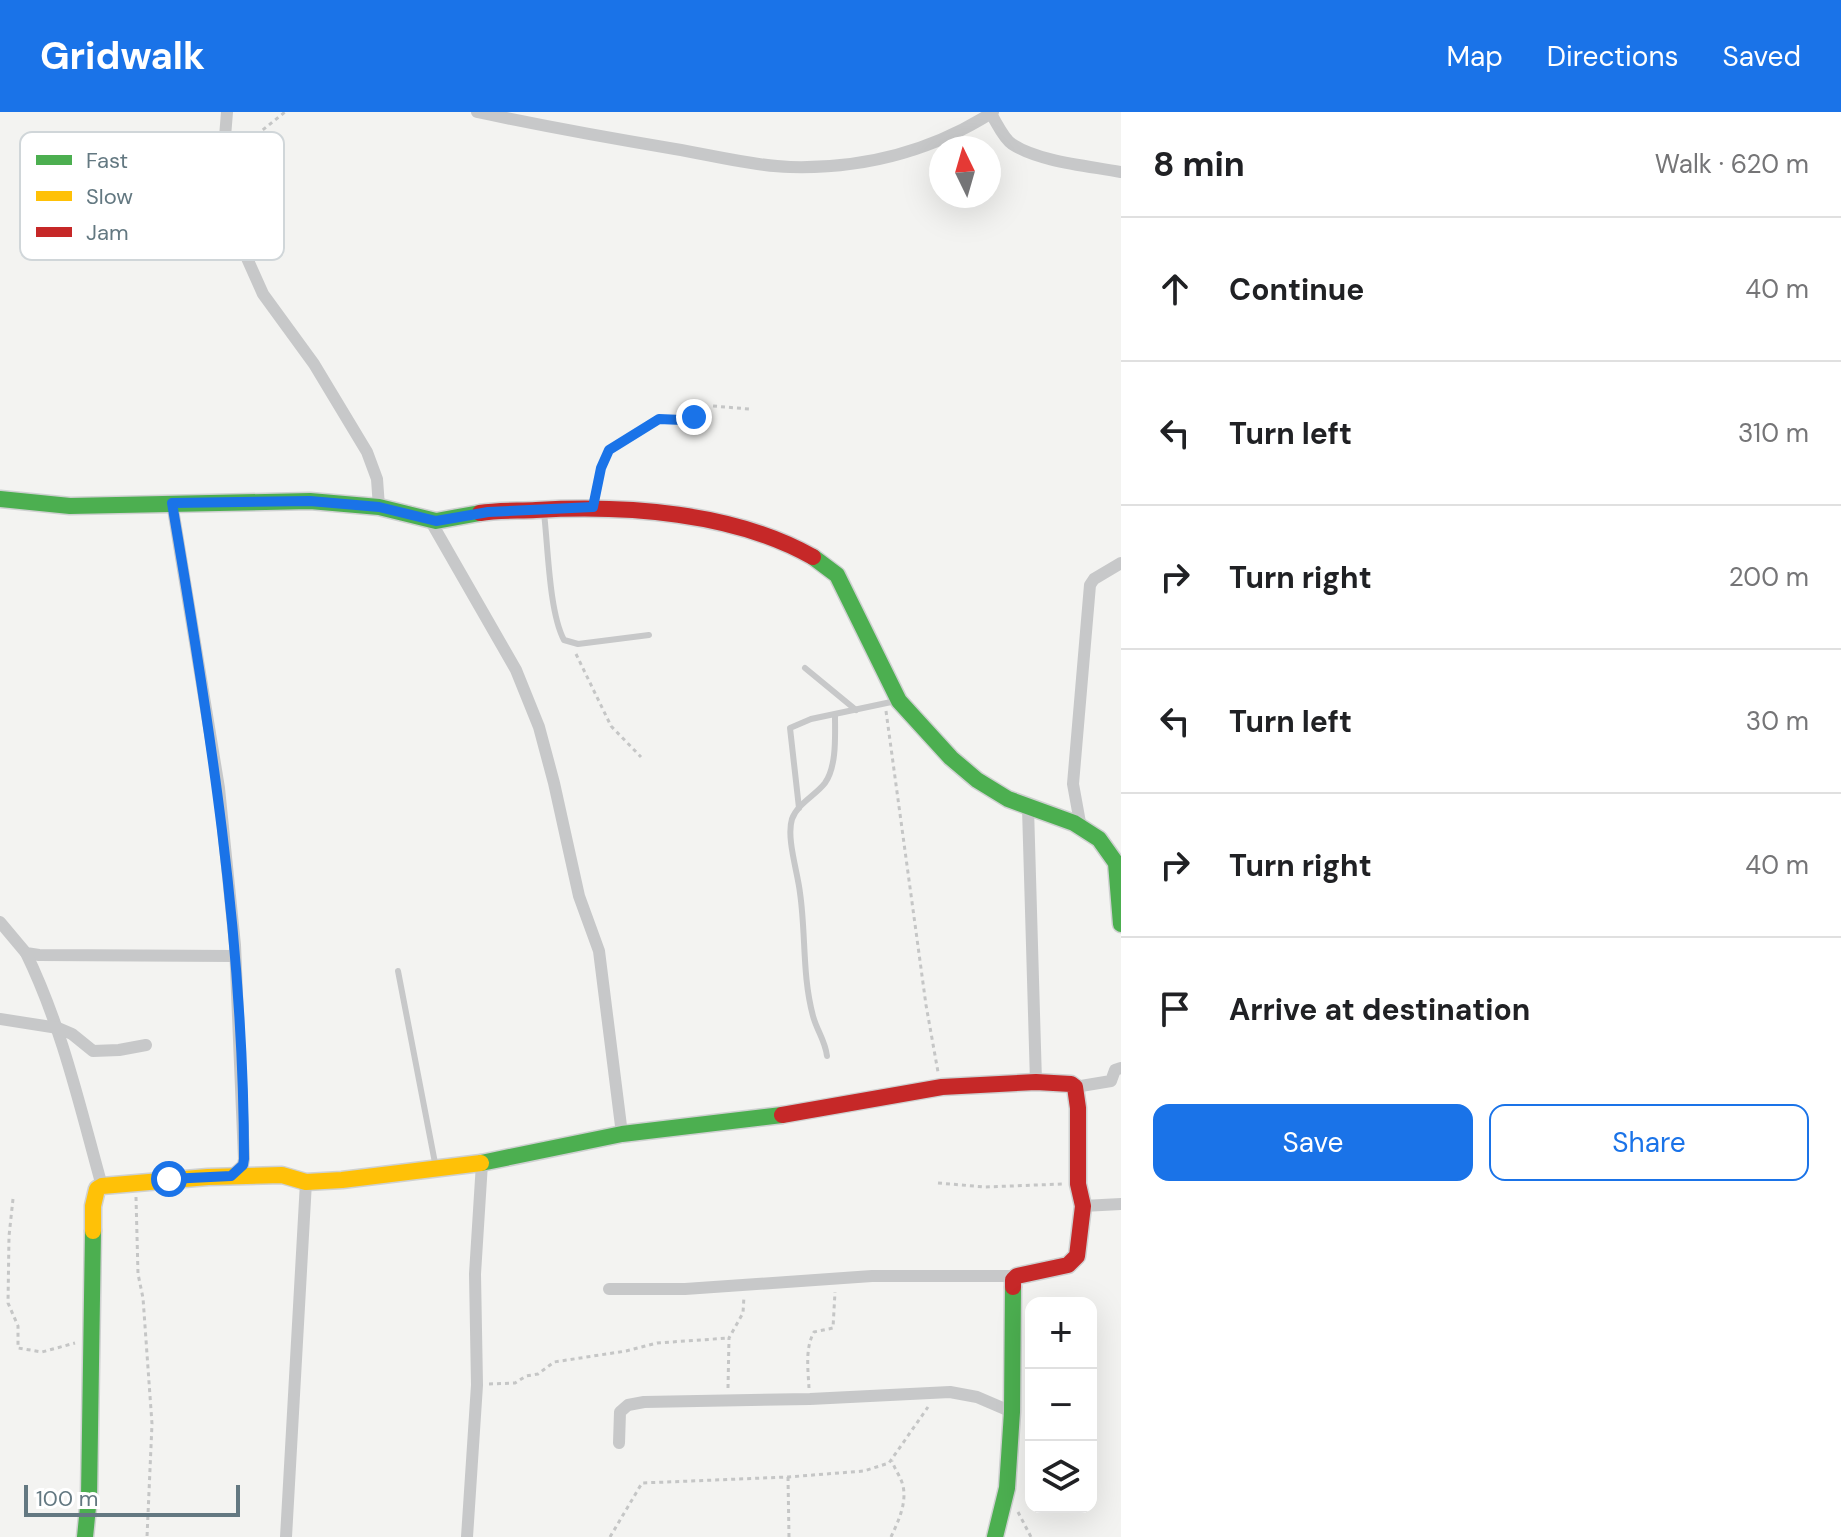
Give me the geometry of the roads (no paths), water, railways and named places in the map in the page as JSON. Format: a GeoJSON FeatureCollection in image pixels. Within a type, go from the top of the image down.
{"type":"FeatureCollection","features":[{"type":"Feature","properties":{"kind":"street"},"geometry":{"type":"LineString","coordinates":[[224,132],[227,112]]}},
{"type":"Feature","properties":{"kind":"street"},"geometry":{"type":"LineString","coordinates":[[477,112],[572,132],[788,167],[858,164],[900,155],[946,138],[992,113],[1009,143],[1048,158],[1121,172]]}},
{"type":"Feature","properties":{"kind":"street"},"geometry":{"type":"LineString","coordinates":[[246,260],[263,294],[314,364],[367,452],[377,479],[379,507]]}},
{"type":"Feature","properties":{"kind":"street"},"geometry":{"type":"LineString","coordinates":[[0,499],[51,506],[310,501],[379,507],[410,512],[430,520],[488,512],[593,507],[731,524],[751,530],[821,561],[837,575],[847,591],[892,702],[934,742],[977,780],[1028,808],[1081,828],[1099,839],[1116,863],[1121,924]]}},
{"type":"Feature","properties":{"kind":"street"},"geometry":{"type":"LineString","coordinates":[[172,503],[219,788],[235,956],[244,1159],[243,1165],[231,1176]]}},
{"type":"Feature","properties":{"kind":"street"},"geometry":{"type":"LineString","coordinates":[[430,520],[509,658],[539,727],[579,896],[599,951],[622,1134]]}},
{"type":"Feature","properties":{"kind":"street"},"geometry":{"type":"LineString","coordinates":[[1081,828],[1073,784],[1090,585],[1094,579],[1121,563]]}},
{"type":"Feature","properties":{"kind":"street"},"geometry":{"type":"LineString","coordinates":[[1028,808],[1036,1082]]}},
{"type":"Feature","properties":{"kind":"street"},"geometry":{"type":"LineString","coordinates":[[0,922],[26,953],[47,995],[102,1186]]}},
{"type":"Feature","properties":{"kind":"street"},"geometry":{"type":"LineString","coordinates":[[26,953],[235,956]]}},
{"type":"Feature","properties":{"kind":"street"},"geometry":{"type":"LineString","coordinates":[[0,1019],[58,1028],[72,1034],[93,1051],[146,1045]]}},
{"type":"Feature","properties":{"kind":"street"},"geometry":{"type":"LineString","coordinates":[[85,1537],[89,1497],[93,1206],[97,1189],[102,1186],[231,1176],[282,1175],[306,1182],[482,1163],[622,1134],[797,1113],[942,1087],[1036,1082],[1071,1084],[1075,1087],[1111,1081],[1115,1070],[1121,1068]]}},
{"type":"Feature","properties":{"kind":"street"},"geometry":{"type":"LineString","coordinates":[[609,1289],[685,1289],[836,1277],[1017,1276],[1073,1262],[1077,1256],[1083,1206],[1078,1184],[1075,1087]]}},
{"type":"Feature","properties":{"kind":"street"},"geometry":{"type":"LineString","coordinates":[[467,1537],[477,1385],[475,1274],[482,1163]]}},
{"type":"Feature","properties":{"kind":"street"},"geometry":{"type":"LineString","coordinates":[[286,1537],[306,1182]]}},
{"type":"Feature","properties":{"kind":"street"},"geometry":{"type":"LineString","coordinates":[[1083,1206],[1121,1204]]}},
{"type":"Feature","properties":{"kind":"street"},"geometry":{"type":"LineString","coordinates":[[995,1537],[1007,1488],[1012,1412],[1012,1285],[1017,1276]]}},
{"type":"Feature","properties":{"kind":"street"},"geometry":{"type":"LineString","coordinates":[[619,1443],[620,1412],[628,1405],[962,1393],[1012,1412]]}},
{"type":"Feature","properties":{"kind":"lane"},"geometry":{"type":"LineString","coordinates":[[544,509],[560,632],[564,640],[570,644],[649,635]]}},
{"type":"Feature","properties":{"kind":"lane"},"geometry":{"type":"LineString","coordinates":[[805,668],[856,710]]}},
{"type":"Feature","properties":{"kind":"lane"},"geometry":{"type":"LineString","coordinates":[[799,808],[789,731],[794,725],[892,702]]}},
{"type":"Feature","properties":{"kind":"lane"},"geometry":{"type":"LineString","coordinates":[[827,1056],[825,1041],[813,1016],[791,822],[831,771],[835,716]]}},
{"type":"Feature","properties":{"kind":"lane"},"geometry":{"type":"LineString","coordinates":[[398,971],[436,1168]]}}]}
